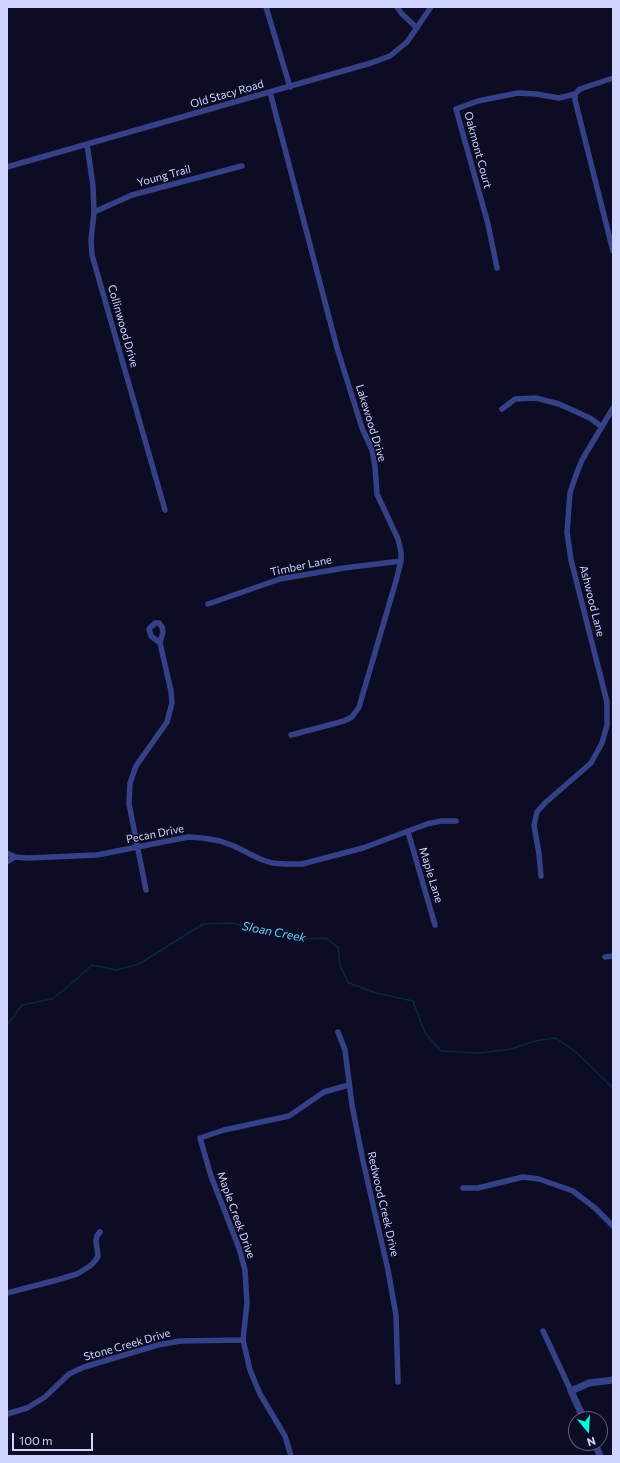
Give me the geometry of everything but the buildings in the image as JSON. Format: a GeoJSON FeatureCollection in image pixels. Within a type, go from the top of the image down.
{"type":"FeatureCollection","features":[{"type":"Feature","properties":{"kind":"street"},"geometry":{"type":"LineString","coordinates":[[266,7],[290,87]]}},
{"type":"Feature","properties":{"kind":"street"},"geometry":{"type":"LineString","coordinates":[[397,7],[402,14],[417,28]]}},
{"type":"Feature","properties":{"kind":"street","name":"Old Stacy Road"},"geometry":{"type":"LineString","coordinates":[[7,167],[371,64],[390,56],[407,42],[431,7]]}},
{"type":"Feature","properties":{"kind":"street"},"geometry":{"type":"LineString","coordinates":[[613,78],[580,89],[575,94],[577,108],[613,251]]}},
{"type":"Feature","properties":{"kind":"street","name":"Lakewood Drive"},"geometry":{"type":"LineString","coordinates":[[270,92],[337,348],[362,428],[372,450],[377,494],[398,539],[401,552],[401,562],[359,707],[352,716],[344,721],[291,736]]}},
{"type":"Feature","properties":{"kind":"street","name":"Oakmont Court"},"geometry":{"type":"LineString","coordinates":[[497,268],[488,224],[456,109],[478,101],[518,93],[559,98],[575,94]]}},
{"type":"Feature","properties":{"kind":"street","name":"Collinwood Drive"},"geometry":{"type":"LineString","coordinates":[[87,144],[93,186],[94,212],[91,240],[92,255],[164,510]]}},
{"type":"Feature","properties":{"kind":"street","name":"Young Trail"},"geometry":{"type":"LineString","coordinates":[[94,212],[132,195],[242,166]]}},
{"type":"Feature","properties":{"kind":"street"},"geometry":{"type":"LineString","coordinates":[[502,409],[515,399],[536,398],[559,404],[590,418],[602,427]]}},
{"type":"Feature","properties":{"kind":"street","name":"Ashwood Lane"},"geometry":{"type":"LineString","coordinates":[[541,876],[534,825],[537,812],[545,803],[591,763],[602,743],[607,725],[607,702],[572,565],[568,547],[567,532],[570,493],[576,475],[582,460],[613,408]]}},
{"type":"Feature","properties":{"kind":"street","name":"Timber Lane"},"geometry":{"type":"LineString","coordinates":[[208,604],[280,579],[344,568],[401,562]]}},
{"type":"Feature","properties":{"kind":"street"},"geometry":{"type":"LineString","coordinates":[[146,890],[129,804],[130,783],[136,766],[167,722],[172,703],[171,691],[160,643]]}},
{"type":"Feature","properties":{"kind":"street","name":"Pecan Drive"},"geometry":{"type":"LineString","coordinates":[[7,853],[15,857],[28,858],[97,855],[188,837],[220,841],[272,863],[302,864],[363,848],[427,824],[441,821],[456,821]]}},
{"type":"Feature","properties":{"kind":"street","name":"Maple Lane"},"geometry":{"type":"LineString","coordinates":[[408,832],[435,925]]}},
{"type":"Feature","properties":{"kind":"street"},"geometry":{"type":"LineString","coordinates":[[7,862],[15,857]]}},
{"type":"Feature","properties":{"kind":"street"},"geometry":{"type":"LineString","coordinates":[[605,957],[613,956]]}},
{"type":"Feature","properties":{"kind":"street","name":"Redwood Creek Drive"},"geometry":{"type":"LineString","coordinates":[[338,1032],[345,1050],[352,1105],[388,1270],[396,1315],[398,1382]]}},
{"type":"Feature","properties":{"kind":"street","name":"Maple Creek Drive"},"geometry":{"type":"LineString","coordinates":[[292,1456],[285,1436],[260,1394],[250,1370],[243,1340],[247,1303],[245,1270],[239,1248],[211,1176],[200,1138],[224,1130],[289,1116],[324,1092],[349,1085]]}},
{"type":"Feature","properties":{"kind":"street"},"geometry":{"type":"LineString","coordinates":[[463,1188],[478,1188],[523,1177],[539,1179],[573,1191],[595,1208],[613,1226]]}},
{"type":"Feature","properties":{"kind":"street"},"geometry":{"type":"LineString","coordinates":[[7,1293],[77,1274],[90,1266],[98,1256],[96,1241],[100,1232]]}},
{"type":"Feature","properties":{"kind":"street"},"geometry":{"type":"LineString","coordinates":[[543,1331],[580,1411]]}},
{"type":"Feature","properties":{"kind":"street","name":"Stone Creek Drive"},"geometry":{"type":"LineString","coordinates":[[7,1414],[27,1408],[45,1397],[69,1374],[84,1367],[180,1340],[243,1340]]}},
{"type":"Feature","properties":{"kind":"street"},"geometry":{"type":"LineString","coordinates":[[571,1391],[589,1383],[613,1380]]}},
{"type":"Feature","properties":{"kind":"waterway","name":"Sloan Creek"},"geometry":{"type":"LineString","coordinates":[[7,1025],[22,1005],[52,999],[92,965],[116,970],[139,964],[203,924],[231,923],[304,939],[326,938],[338,947],[340,966],[349,983],[376,993],[413,1001],[425,1033],[441,1051],[478,1053],[511,1049],[535,1041],[556,1038],[577,1053],[613,1088]]}}]}
